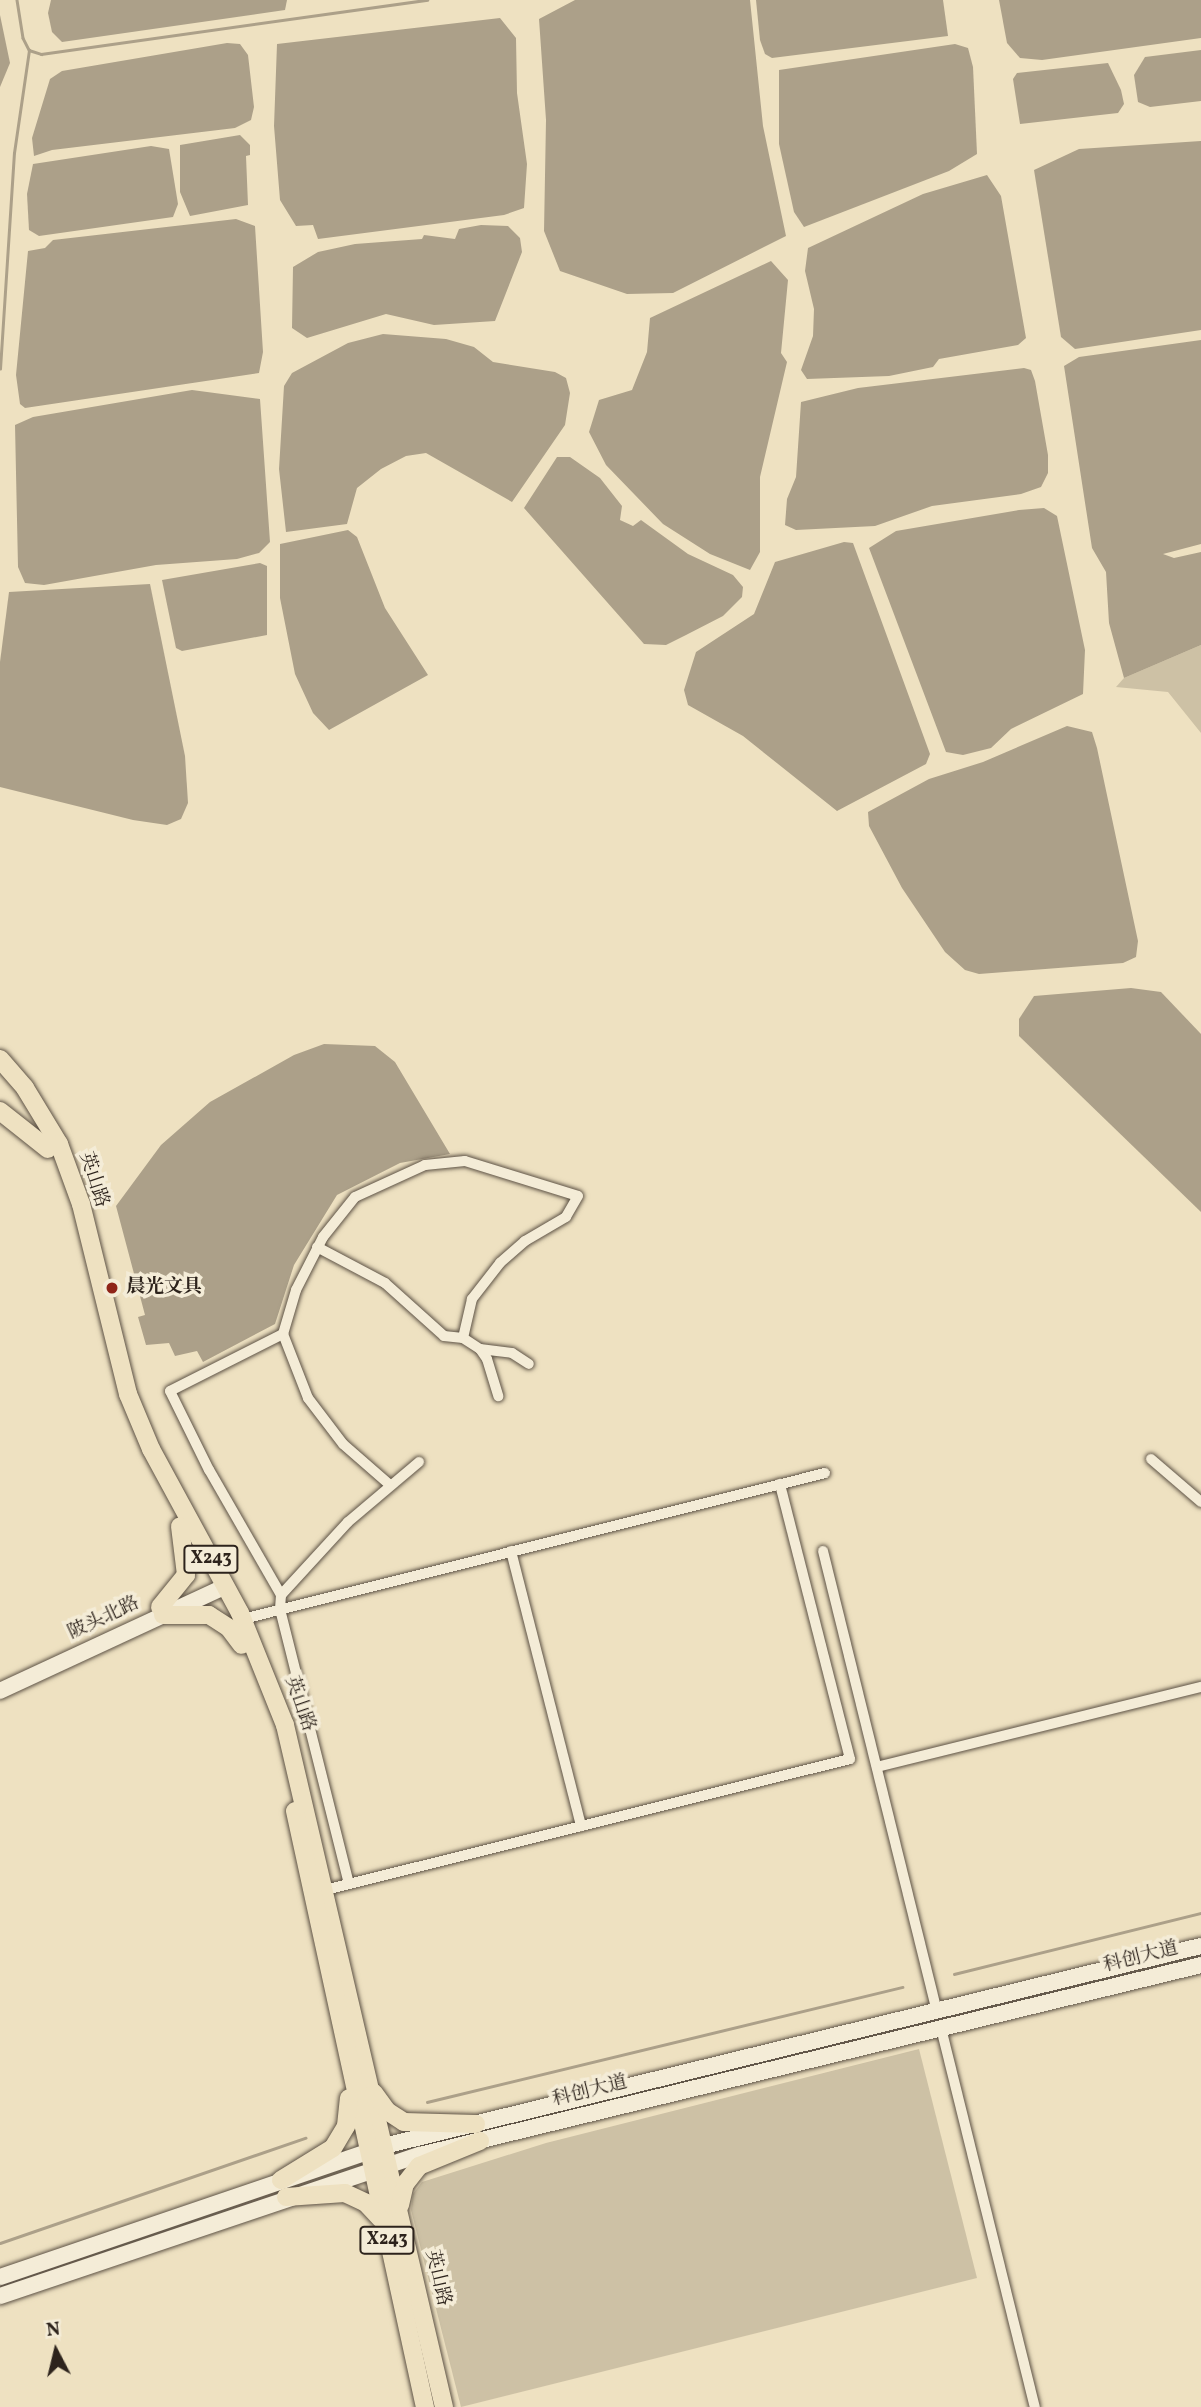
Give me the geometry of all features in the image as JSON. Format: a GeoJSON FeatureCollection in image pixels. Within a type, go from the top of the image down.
{"type":"FeatureCollection","features":[{"type":"Feature","properties":{"kind":"main road","name":"英山路"},"geometry":{"type":"LineString","coordinates":[[3,1071],[48,1149],[69,1207],[117,1398],[180,1526],[243,1619],[285,1725],[367,2081],[383,2221],[425,2407]]}},
{"type":"Feature","properties":{"kind":"main road","name":"英山路"},"geometry":{"type":"LineString","coordinates":[[3,1071],[44,1116],[71,1173],[112,1344],[139,1422],[219,1584],[287,1777],[348,2073],[377,2158],[400,2208],[444,2407]]}},
{"type":"Feature","properties":{"kind":"main road"},"geometry":{"type":"LineString","coordinates":[[0,1111],[48,1149]]}},
{"type":"Feature","properties":{"kind":"main road"},"geometry":{"type":"LineString","coordinates":[[161,1611],[186,1575],[187,1554],[180,1526]]}},
{"type":"Feature","properties":{"kind":"main road","name":"陂头北路"},"geometry":{"type":"LineString","coordinates":[[0,1682],[219,1584]]}},
{"type":"Feature","properties":{"kind":"main road"},"geometry":{"type":"LineString","coordinates":[[161,1611],[209,1615],[229,1628],[242,1645]]}},
{"type":"Feature","properties":{"kind":"main road","name":"陂头北路"},"geometry":{"type":"LineString","coordinates":[[0,1691],[161,1611]]}},
{"type":"Feature","properties":{"kind":"main road","name":"科创大道"},"geometry":{"type":"LineString","coordinates":[[0,2277],[377,2158],[937,2011],[1201,1947]]}},
{"type":"Feature","properties":{"kind":"main road","name":"科创大道"},"geometry":{"type":"LineString","coordinates":[[478,2132],[941,2028],[1201,1965]]}},
{"type":"Feature","properties":{"kind":"main road"},"geometry":{"type":"LineString","coordinates":[[284,2189],[338,2141],[348,2118],[348,2073]]}},
{"type":"Feature","properties":{"kind":"main road"},"geometry":{"type":"LineString","coordinates":[[367,2081],[387,2111],[404,2122],[478,2132]]}},
{"type":"Feature","properties":{"kind":"main road"},"geometry":{"type":"LineString","coordinates":[[400,2208],[405,2184],[419,2166],[478,2132]]}},
{"type":"Feature","properties":{"kind":"main road"},"geometry":{"type":"LineString","coordinates":[[284,2189],[345,2193],[366,2203],[383,2221]]}},
{"type":"Feature","properties":{"kind":"main road","name":"科创大道"},"geometry":{"type":"LineString","coordinates":[[0,2296],[284,2189]]}},
{"type":"Feature","properties":{"kind":"street"},"geometry":{"type":"LineString","coordinates":[[390,1485],[343,1444],[308,1398],[283,1334],[296,1290],[317,1247],[355,1197],[425,1166],[465,1161],[578,1196],[566,1217],[525,1241],[500,1263],[472,1299],[463,1338]]}},
{"type":"Feature","properties":{"kind":"street"},"geometry":{"type":"LineString","coordinates":[[317,1247],[384,1283],[444,1336],[463,1338],[480,1349],[512,1353],[529,1364]]}},
{"type":"Feature","properties":{"kind":"street"},"geometry":{"type":"LineString","coordinates":[[283,1334],[170,1391],[209,1470],[281,1595],[280,1609],[349,1884]]}},
{"type":"Feature","properties":{"kind":"street"},"geometry":{"type":"LineString","coordinates":[[480,1349],[498,1396]]}},
{"type":"Feature","properties":{"kind":"street"},"geometry":{"type":"LineString","coordinates":[[1152,1459],[1201,1502]]}},
{"type":"Feature","properties":{"kind":"street"},"geometry":{"type":"LineString","coordinates":[[281,1595],[390,1485],[419,1462]]}},
{"type":"Feature","properties":{"kind":"street"},"geometry":{"type":"LineString","coordinates":[[243,1619],[825,1473]]}},
{"type":"Feature","properties":{"kind":"street"},"geometry":{"type":"LineString","coordinates":[[325,1891],[850,1759],[780,1484]]}},
{"type":"Feature","properties":{"kind":"street"},"geometry":{"type":"LineString","coordinates":[[823,1550],[937,2011]]}},
{"type":"Feature","properties":{"kind":"street"},"geometry":{"type":"LineString","coordinates":[[511,1551],[581,1826]]}},
{"type":"Feature","properties":{"kind":"street"},"geometry":{"type":"LineString","coordinates":[[877,1767],[1201,1687]]}},
{"type":"Feature","properties":{"kind":"street"},"geometry":{"type":"LineString","coordinates":[[941,2028],[1035,2407]]}},
{"type":"Feature","properties":{"kind":"shaded area"},"geometry":{"type":"Polygon","coordinates":[[[51,0],[287,0],[285,10],[62,42],[52,32],[48,13],[51,0]]]}},
{"type":"Feature","properties":{"kind":"shaded area"},"geometry":{"type":"Polygon","coordinates":[[[575,0],[750,0],[763,126],[786,236],[673,293],[627,294],[560,271],[544,231],[546,120],[539,19],[575,0]]]}},
{"type":"Feature","properties":{"kind":"shaded area"},"geometry":{"type":"Polygon","coordinates":[[[756,0],[943,0],[948,36],[772,58],[765,54],[760,40],[756,0]]]}},
{"type":"Feature","properties":{"kind":"shaded area"},"geometry":{"type":"Polygon","coordinates":[[[999,0],[1201,0],[1201,38],[1042,60],[1020,58],[1007,43],[999,0]]]}},
{"type":"Feature","properties":{"kind":"shaded area"},"geometry":{"type":"Polygon","coordinates":[[[0,15],[10,63],[0,87],[0,15]]]}},
{"type":"Feature","properties":{"kind":"shaded area"},"geometry":{"type":"Polygon","coordinates":[[[500,18],[516,38],[517,93],[527,164],[524,208],[504,215],[318,239],[313,225],[296,226],[280,200],[274,126],[277,44],[500,18]]]}},
{"type":"Feature","properties":{"kind":"shaded area"},"geometry":{"type":"Polygon","coordinates":[[[227,43],[240,44],[248,55],[254,107],[251,120],[235,128],[52,150],[34,156],[32,138],[50,79],[62,71],[227,43]]]}},
{"type":"Feature","properties":{"kind":"shaded area"},"geometry":{"type":"Polygon","coordinates":[[[955,44],[968,48],[973,67],[977,154],[949,171],[804,227],[794,212],[779,144],[779,70],[955,44]]]}},
{"type":"Feature","properties":{"kind":"shaded area"},"geometry":{"type":"Polygon","coordinates":[[[1201,50],[1201,101],[1150,107],[1138,102],[1134,75],[1145,57],[1201,50]]]}},
{"type":"Feature","properties":{"kind":"shaded area"},"geometry":{"type":"Polygon","coordinates":[[[1108,63],[1121,90],[1124,104],[1118,113],[1020,124],[1013,79],[1017,73],[1108,63]]]}},
{"type":"Feature","properties":{"kind":"shaded area"},"geometry":{"type":"Polygon","coordinates":[[[240,135],[250,145],[250,155],[246,156],[248,205],[190,216],[180,192],[180,145],[240,135]]]}},
{"type":"Feature","properties":{"kind":"shaded area"},"geometry":{"type":"Polygon","coordinates":[[[1201,141],[1201,330],[1075,349],[1061,337],[1034,170],[1079,149],[1201,141]]]}},
{"type":"Feature","properties":{"kind":"shaded area"},"geometry":{"type":"Polygon","coordinates":[[[151,146],[169,149],[178,204],[173,217],[39,236],[29,230],[27,194],[33,164],[151,146]]]}},
{"type":"Feature","properties":{"kind":"shaded area"},"geometry":{"type":"Polygon","coordinates":[[[987,175],[1001,196],[1026,338],[1018,345],[939,359],[933,367],[889,376],[807,379],[801,370],[813,336],[814,309],[805,271],[808,248],[923,194],[987,175]]]}},
{"type":"Feature","properties":{"kind":"shaded area"},"geometry":{"type":"Polygon","coordinates":[[[236,219],[255,226],[263,352],[259,373],[25,408],[20,404],[16,375],[28,251],[45,248],[53,240],[236,219]]]}},
{"type":"Feature","properties":{"kind":"shaded area"},"geometry":{"type":"Polygon","coordinates":[[[481,225],[508,226],[520,238],[522,252],[495,321],[434,325],[386,314],[307,338],[292,328],[293,267],[318,252],[355,244],[422,239],[424,235],[455,239],[459,229],[481,225]]]}},
{"type":"Feature","properties":{"kind":"shaded area"},"geometry":{"type":"Polygon","coordinates":[[[771,261],[788,280],[781,353],[787,362],[760,477],[760,552],[750,570],[710,554],[663,524],[606,465],[589,432],[599,400],[632,390],[647,352],[650,318],[771,261]]]}},
{"type":"Feature","properties":{"kind":"shaded area"},"geometry":{"type":"Polygon","coordinates":[[[383,334],[446,339],[474,347],[493,362],[555,372],[566,378],[570,393],[565,425],[512,502],[426,453],[406,456],[381,469],[357,488],[347,524],[286,532],[279,469],[284,386],[292,373],[348,343],[383,334]]]}},
{"type":"Feature","properties":{"kind":"shaded area"},"geometry":{"type":"Polygon","coordinates":[[[1201,340],[1201,544],[1163,554],[1174,558],[1201,552],[1201,645],[1124,678],[1109,623],[1106,572],[1092,548],[1064,366],[1079,357],[1201,340]]]}},
{"type":"Feature","properties":{"kind":"shaded area"},"geometry":{"type":"Polygon","coordinates":[[[1024,368],[1031,370],[1035,381],[1048,455],[1048,473],[1041,487],[1021,494],[932,506],[875,526],[796,530],[785,525],[787,499],[796,477],[801,402],[858,388],[1024,368]]]}},
{"type":"Feature","properties":{"kind":"shaded area"},"geometry":{"type":"Polygon","coordinates":[[[192,390],[260,399],[270,542],[259,553],[237,559],[156,565],[44,585],[25,583],[18,567],[15,425],[33,417],[192,390]]]}},
{"type":"Feature","properties":{"kind":"shaded area"},"geometry":{"type":"Polygon","coordinates":[[[557,457],[570,457],[600,478],[622,506],[620,520],[633,526],[641,520],[688,554],[733,575],[743,587],[742,597],[723,616],[666,645],[644,644],[524,508],[557,457]]]}},
{"type":"Feature","properties":{"kind":"shaded area"},"geometry":{"type":"Polygon","coordinates":[[[1044,508],[1057,516],[1085,650],[1083,694],[1011,729],[991,748],[963,755],[946,752],[869,548],[896,531],[1044,508]]]}},
{"type":"Feature","properties":{"kind":"shaded area"},"geometry":{"type":"Polygon","coordinates":[[[348,530],[357,537],[385,608],[428,675],[329,730],[313,713],[295,674],[280,598],[280,544],[348,530]]]}},
{"type":"Feature","properties":{"kind":"shaded area"},"geometry":{"type":"Polygon","coordinates":[[[844,542],[853,543],[930,754],[926,764],[837,811],[743,736],[688,705],[684,690],[696,652],[754,614],[775,562],[844,542]]]}},
{"type":"Feature","properties":{"kind":"shaded area"},"geometry":{"type":"Polygon","coordinates":[[[260,563],[267,566],[267,635],[182,651],[176,648],[162,580],[260,563]]]}},
{"type":"Feature","properties":{"kind":"shaded area"},"geometry":{"type":"Polygon","coordinates":[[[150,584],[185,756],[188,803],[181,819],[167,825],[133,820],[0,787],[0,662],[9,592],[150,584]]]}},
{"type":"Feature","properties":{"kind":"shaded area"},"geometry":{"type":"Polygon","coordinates":[[[1201,645],[1201,733],[1168,692],[1116,687],[1124,678],[1201,645]]]}},
{"type":"Feature","properties":{"kind":"shaded area"},"geometry":{"type":"Polygon","coordinates":[[[1067,726],[1092,732],[1097,748],[1138,941],[1136,957],[1123,963],[979,974],[965,970],[945,952],[902,888],[869,826],[868,812],[929,779],[983,762],[1067,726]]]}},
{"type":"Feature","properties":{"kind":"shaded area"},"geometry":{"type":"Polygon","coordinates":[[[1131,988],[1161,992],[1201,1034],[1201,1212],[1019,1036],[1019,1019],[1034,996],[1131,988]]]}},
{"type":"Feature","properties":{"kind":"shaded area"},"geometry":{"type":"Polygon","coordinates":[[[324,1044],[375,1046],[395,1062],[450,1154],[400,1163],[337,1195],[294,1265],[275,1324],[203,1362],[197,1351],[175,1356],[169,1343],[146,1345],[138,1317],[145,1315],[116,1206],[161,1145],[210,1102],[294,1055],[324,1044]]]}},
{"type":"Feature","properties":{"kind":"shaded area"},"geometry":{"type":"Polygon","coordinates":[[[919,2049],[977,2278],[461,2407],[411,2210],[413,2194],[422,2182],[546,2143],[919,2049]]]}},
{"type":"Feature","properties":{"kind":"waterway"},"geometry":{"type":"LineString","coordinates":[[17,0],[23,38],[29,50],[41,54],[427,0]]}},
{"type":"Feature","properties":{"kind":"waterway"},"geometry":{"type":"LineString","coordinates":[[0,369],[14,153],[29,50]]}},
{"type":"Feature","properties":{"kind":"waterway"},"geometry":{"type":"LineString","coordinates":[[954,1974],[1201,1913]]}},
{"type":"Feature","properties":{"kind":"waterway"},"geometry":{"type":"LineString","coordinates":[[427,2102],[902,1987]]}},
{"type":"Feature","properties":{"kind":"waterway"},"geometry":{"type":"LineString","coordinates":[[0,2243],[305,2138]]}},
{"type":"Feature","properties":{"kind":"place","name":"晨光文具"},"geometry":{"type":"Point","coordinates":[112,1288]}}]}
